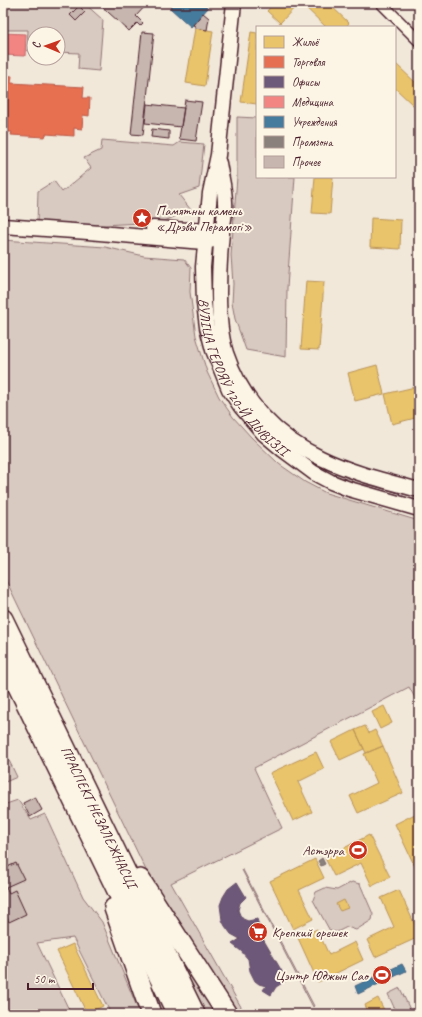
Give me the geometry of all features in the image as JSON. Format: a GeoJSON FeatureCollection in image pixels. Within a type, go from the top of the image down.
{"type":"FeatureCollection","features":[{"type":"Feature","properties":{"kind":"highway","name":"ПРАСПЕКТ НЕЗАЛЕЖНАСЦІ"},"geometry":{"type":"LineString","coordinates":[[3,619],[177,1014]]}},
{"type":"Feature","properties":{"kind":"highway","name":"ПРАСПЕКТ НЕЗАЛЕЖНАСЦІ"},"geometry":{"type":"LineString","coordinates":[[3,656],[195,1014]]}},
{"type":"Feature","properties":{"kind":"highway"},"geometry":{"type":"LineString","coordinates":[[92,820],[151,1014]]}},
{"type":"Feature","properties":{"kind":"highway"},"geometry":{"type":"LineString","coordinates":[[92,820],[227,1014]]}},
{"type":"Feature","properties":{"kind":"street"},"geometry":{"type":"LineString","coordinates":[[381,3],[419,40]]}},
{"type":"Feature","properties":{"kind":"street","name":"ВУЛІЦА ГЕРОЯЎ 120-Й ДЫВІЗІІ"},"geometry":{"type":"LineString","coordinates":[[235,4],[218,155],[210,193],[203,280],[207,327],[213,350],[229,389],[241,407],[264,434],[283,450],[314,472],[349,489],[419,509]]}},
{"type":"Feature","properties":{"kind":"street","name":"ВУЛІЦА ГЕРОЯЎ 120-Й ДЫВІЗІІ"},"geometry":{"type":"LineString","coordinates":[[218,155],[225,203],[219,295],[220,319],[222,336],[229,360],[238,382],[250,402],[264,419],[282,435],[299,446],[321,458],[360,473],[419,490]]}},
{"type":"Feature","properties":{"kind":"street"},"geometry":{"type":"LineString","coordinates":[[3,226],[88,232],[206,236],[222,238]]}},
{"type":"Feature","properties":{"kind":"shaded area"},"geometry":{"type":"Polygon","coordinates":[[[3,3],[84,3],[103,20],[99,71],[78,69],[79,53],[66,52],[66,26],[26,26],[26,30],[3,30],[3,3]]]}},
{"type":"Feature","properties":{"kind":"shaded area"},"geometry":{"type":"Polygon","coordinates":[[[237,117],[256,118],[256,178],[295,178],[287,288],[286,357],[246,350],[235,319],[232,303],[233,284],[231,255],[237,177],[237,117]]]}},
{"type":"Feature","properties":{"kind":"shaded area"},"geometry":{"type":"Polygon","coordinates":[[[102,140],[174,146],[180,142],[204,144],[199,188],[179,195],[191,210],[162,222],[82,226],[37,224],[38,191],[54,181],[62,192],[91,168],[84,158],[101,150],[102,140]]]}},
{"type":"Feature","properties":{"kind":"shaded area"},"geometry":{"type":"Polygon","coordinates":[[[3,240],[105,247],[144,256],[184,259],[191,268],[190,292],[196,336],[207,372],[219,397],[233,417],[279,464],[305,482],[326,493],[419,521],[419,705],[409,687],[254,768],[282,828],[171,883],[245,1014],[236,1014],[157,893],[3,574],[3,240]]]}},
{"type":"Feature","properties":{"kind":"shaded area"},"geometry":{"type":"Polygon","coordinates":[[[299,453],[415,495],[412,496],[347,481],[315,467],[299,453]]]}},
{"type":"Feature","properties":{"kind":"shaded area"},"geometry":{"type":"Polygon","coordinates":[[[3,748],[17,777],[3,783],[3,748]]]}},
{"type":"Feature","properties":{"kind":"shaded area"},"geometry":{"type":"Polygon","coordinates":[[[18,800],[31,820],[45,814],[83,897],[102,922],[140,1014],[111,1014],[73,938],[37,943],[71,1014],[3,1014],[3,805],[18,800]]]}},
{"type":"Feature","properties":{"kind":"shaded area"},"geometry":{"type":"Polygon","coordinates":[[[242,870],[314,1006],[313,1007],[242,870]]]}},
{"type":"Feature","properties":{"kind":"shaded area"},"geometry":{"type":"Polygon","coordinates":[[[352,882],[360,884],[373,914],[372,920],[356,930],[347,927],[337,932],[330,931],[313,900],[316,892],[325,888],[337,890],[352,882]]]}},
{"type":"Feature","properties":{"kind":"shaded area"},"geometry":{"type":"Polygon","coordinates":[[[154,910],[221,1014],[207,1014],[154,910]]]}},
{"type":"Feature","properties":{"kind":"shaded area"},"geometry":{"type":"Polygon","coordinates":[[[136,941],[169,1014],[160,1014],[136,941]]]}},
{"type":"Feature","properties":{"kind":"shaded area"},"geometry":{"type":"Polygon","coordinates":[[[400,988],[412,1014],[397,1014],[388,994],[400,988]]]}},
{"type":"Feature","properties":{"kind":"building: Жильё"},"geometry":{"type":"Polygon","coordinates":[[[274,3],[299,3],[280,23],[267,11],[274,3]]]}},
{"type":"Feature","properties":{"kind":"building: Жильё"},"geometry":{"type":"Polygon","coordinates":[[[301,3],[328,3],[349,23],[347,26],[325,26],[301,3]]]}},
{"type":"Feature","properties":{"kind":"building: Жильё"},"geometry":{"type":"Polygon","coordinates":[[[195,28],[213,31],[205,86],[186,83],[195,28]]]}},
{"type":"Feature","properties":{"kind":"building: Жильё"},"geometry":{"type":"Polygon","coordinates":[[[251,32],[256,33],[256,104],[241,102],[251,32]]]}},
{"type":"Feature","properties":{"kind":"building: Жильё"},"geometry":{"type":"Polygon","coordinates":[[[396,64],[419,86],[419,101],[414,106],[396,89],[396,64]]]}},
{"type":"Feature","properties":{"kind":"building: Жильё"},"geometry":{"type":"Polygon","coordinates":[[[315,178],[333,178],[330,214],[312,213],[315,178]]]}},
{"type":"Feature","properties":{"kind":"building: Жильё"},"geometry":{"type":"Polygon","coordinates":[[[371,218],[401,220],[400,249],[370,247],[371,218]]]}},
{"type":"Feature","properties":{"kind":"building: Жильё"},"geometry":{"type":"Polygon","coordinates":[[[306,281],[324,282],[319,350],[301,349],[306,281]]]}},
{"type":"Feature","properties":{"kind":"building: Жильё"},"geometry":{"type":"Polygon","coordinates":[[[377,365],[384,394],[355,401],[348,373],[377,365]]]}},
{"type":"Feature","properties":{"kind":"building: Жильё"},"geometry":{"type":"Polygon","coordinates":[[[415,387],[419,403],[419,417],[392,424],[385,394],[415,387]]]}},
{"type":"Feature","properties":{"kind":"building: Жильё"},"geometry":{"type":"Polygon","coordinates":[[[384,706],[392,723],[380,729],[372,712],[384,706]]]}},
{"type":"Feature","properties":{"kind":"building: Жильё"},"geometry":{"type":"Polygon","coordinates":[[[365,726],[369,733],[375,730],[383,746],[366,753],[355,730],[365,726]]]}},
{"type":"Feature","properties":{"kind":"building: Жильё"},"geometry":{"type":"Polygon","coordinates":[[[355,730],[364,749],[340,760],[331,742],[355,730]]]}},
{"type":"Feature","properties":{"kind":"building: Жильё"},"geometry":{"type":"Polygon","coordinates":[[[383,746],[403,793],[358,813],[350,796],[377,783],[364,754],[383,746]]]}},
{"type":"Feature","properties":{"kind":"building: Жильё"},"geometry":{"type":"Polygon","coordinates":[[[316,752],[324,769],[298,782],[312,812],[293,821],[270,773],[316,752]]]}},
{"type":"Feature","properties":{"kind":"building: Жильё"},"geometry":{"type":"Polygon","coordinates":[[[419,812],[419,871],[417,871],[395,824],[419,812]]]}},
{"type":"Feature","properties":{"kind":"building: Жильё"},"geometry":{"type":"Polygon","coordinates":[[[369,835],[390,877],[372,886],[361,863],[334,876],[325,858],[369,835]]]}},
{"type":"Feature","properties":{"kind":"building: Жильё"},"geometry":{"type":"Polygon","coordinates":[[[315,859],[324,878],[299,890],[313,919],[293,929],[270,881],[315,859]]]}},
{"type":"Feature","properties":{"kind":"building: Жильё"},"geometry":{"type":"Polygon","coordinates":[[[399,890],[419,937],[375,957],[367,940],[394,927],[381,898],[399,890]]]}},
{"type":"Feature","properties":{"kind":"building: Жильё"},"geometry":{"type":"Polygon","coordinates":[[[344,900],[348,908],[340,911],[336,904],[344,900]]]}},
{"type":"Feature","properties":{"kind":"building: Жильё"},"geometry":{"type":"Polygon","coordinates":[[[317,929],[329,955],[355,942],[363,960],[318,982],[298,938],[317,929]]]}},
{"type":"Feature","properties":{"kind":"building: Жильё"},"geometry":{"type":"Polygon","coordinates":[[[73,944],[103,1006],[87,1014],[57,951],[73,944]]]}},
{"type":"Feature","properties":{"kind":"building: Жильё"},"geometry":{"type":"Polygon","coordinates":[[[378,998],[386,1014],[369,1014],[365,1005],[378,998]]]}},
{"type":"Feature","properties":{"kind":"building: Торговля"},"geometry":{"type":"Polygon","coordinates":[[[3,75],[12,76],[11,83],[84,87],[83,98],[90,98],[89,116],[83,115],[82,129],[74,128],[74,136],[46,134],[45,137],[27,136],[11,135],[12,132],[3,132],[3,75]]]}},
{"type":"Feature","properties":{"kind":"building: Офисы"},"geometry":{"type":"Polygon","coordinates":[[[237,882],[246,897],[240,903],[238,910],[240,915],[243,919],[248,921],[257,919],[263,939],[287,980],[276,987],[271,995],[263,990],[266,986],[255,981],[250,971],[248,959],[232,944],[240,939],[231,934],[222,920],[220,905],[223,897],[228,889],[237,882]]]}},
{"type":"Feature","properties":{"kind":"building: Медицина"},"geometry":{"type":"Polygon","coordinates":[[[3,33],[26,34],[25,56],[3,55],[3,33]]]}},
{"type":"Feature","properties":{"kind":"building: Учреждения"},"geometry":{"type":"Polygon","coordinates":[[[175,3],[202,3],[208,8],[191,27],[170,8],[175,3]]]}},
{"type":"Feature","properties":{"kind":"building: Учреждения"},"geometry":{"type":"Polygon","coordinates":[[[402,964],[406,971],[358,994],[355,986],[402,964]]]}},
{"type":"Feature","properties":{"kind":"building: Промзона"},"geometry":{"type":"Polygon","coordinates":[[[322,858],[325,864],[321,866],[318,861],[322,858]]]}},
{"type":"Feature","properties":{"kind":"building: Прочее"},"geometry":{"type":"Polygon","coordinates":[[[98,3],[148,3],[136,16],[143,23],[140,26],[137,23],[129,31],[98,3]]]}},
{"type":"Feature","properties":{"kind":"building: Прочее"},"geometry":{"type":"Polygon","coordinates":[[[79,6],[85,12],[76,21],[70,15],[79,6]]]}},
{"type":"Feature","properties":{"kind":"building: Прочее"},"geometry":{"type":"Polygon","coordinates":[[[203,13],[209,18],[207,30],[195,28],[193,25],[203,13]]]}},
{"type":"Feature","properties":{"kind":"building: Прочее"},"geometry":{"type":"Polygon","coordinates":[[[142,32],[154,33],[143,135],[131,134],[142,32]]]}},
{"type":"Feature","properties":{"kind":"building: Прочее"},"geometry":{"type":"Polygon","coordinates":[[[185,100],[202,102],[196,141],[179,139],[185,100]]]}},
{"type":"Feature","properties":{"kind":"building: Прочее"},"geometry":{"type":"Polygon","coordinates":[[[147,104],[184,108],[181,127],[145,123],[147,104]]]}},
{"type":"Feature","properties":{"kind":"building: Прочее"},"geometry":{"type":"Polygon","coordinates":[[[152,129],[169,131],[169,139],[151,137],[152,129]]]}},
{"type":"Feature","properties":{"kind":"building: Прочее"},"geometry":{"type":"Polygon","coordinates":[[[35,797],[42,810],[30,817],[23,803],[35,797]]]}},
{"type":"Feature","properties":{"kind":"building: Прочее"},"geometry":{"type":"Polygon","coordinates":[[[16,863],[24,879],[6,887],[9,893],[15,890],[26,914],[9,922],[3,909],[3,869],[16,863]]]}},
{"type":"Feature","properties":{"kind":"place","name":"Памятны камень «Дрэвы Перамогі»"},"geometry":{"type":"Point","coordinates":[142,218]}},
{"type":"Feature","properties":{"kind":"place","name":"Астэрра"},"geometry":{"type":"Point","coordinates":[358,850]}},
{"type":"Feature","properties":{"kind":"place","name":"Крепкий орешек"},"geometry":{"type":"Point","coordinates":[258,932]}},
{"type":"Feature","properties":{"kind":"place","name":"Цэнтр Юджын Сао"},"geometry":{"type":"Point","coordinates":[382,975]}}]}
